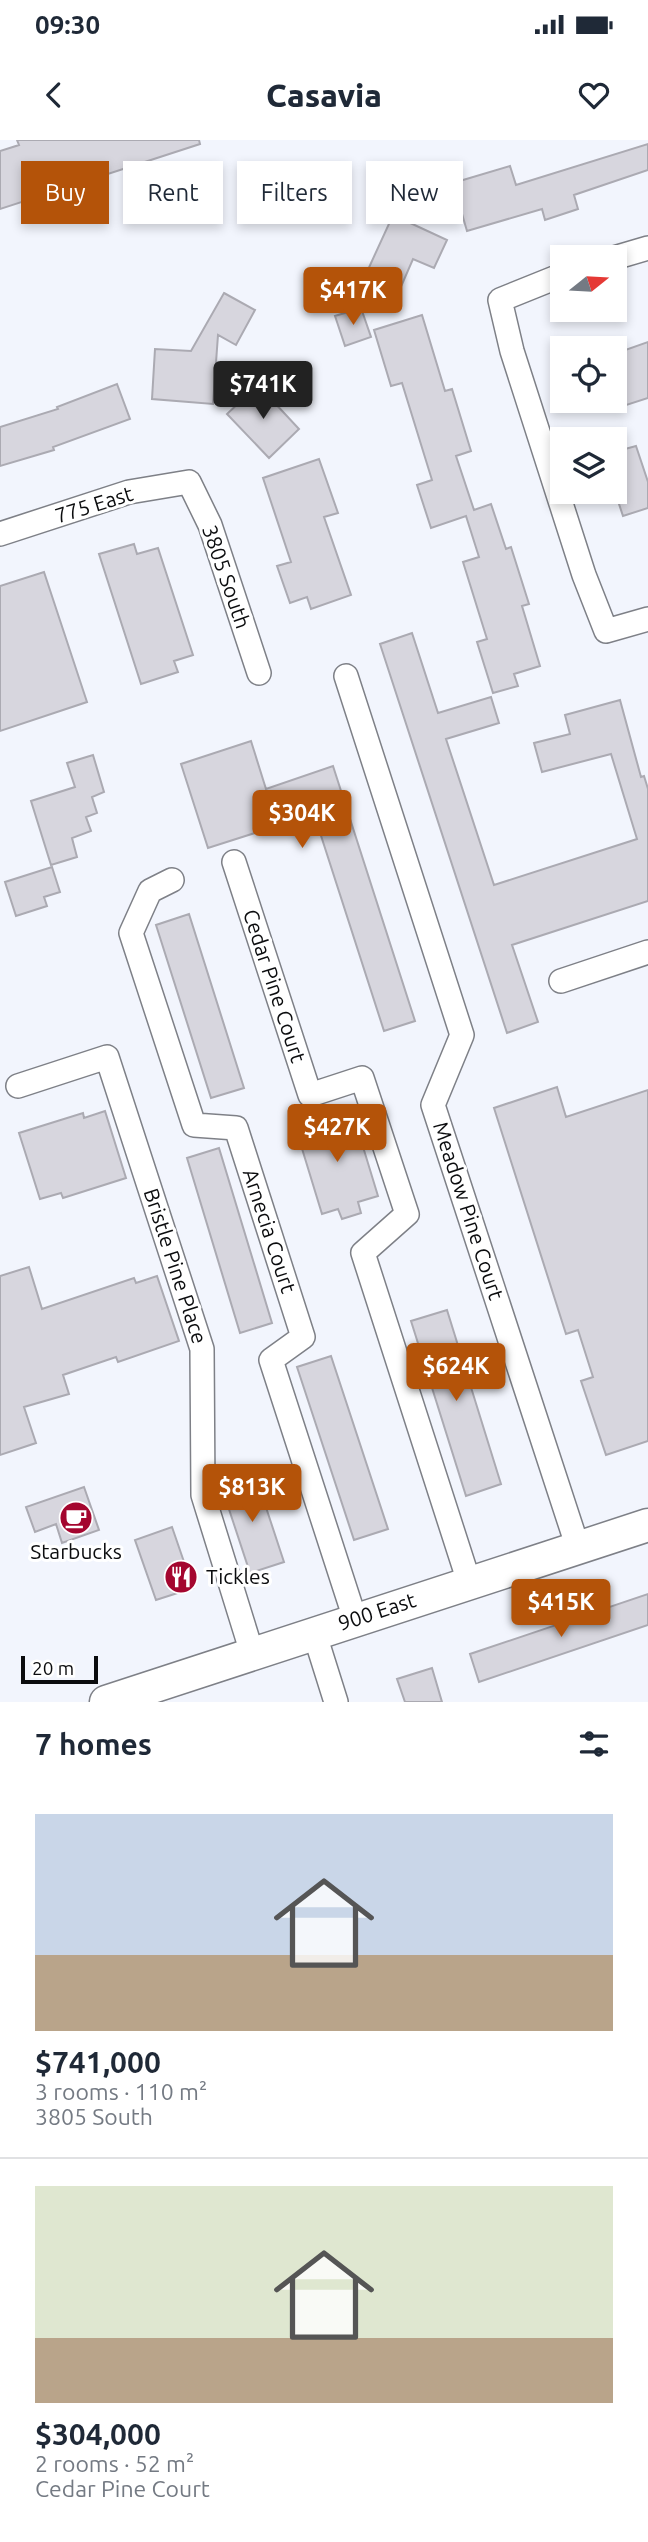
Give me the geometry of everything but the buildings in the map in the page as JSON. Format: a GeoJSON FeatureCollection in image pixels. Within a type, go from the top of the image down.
{"type":"FeatureCollection","features":[{"type":"Feature","properties":{"kind":"main road","name":"900 East"},"geometry":{"type":"LineString","coordinates":[[106,1702],[648,1525]]}},
{"type":"Feature","properties":{"kind":"street"},"geometry":{"type":"LineString","coordinates":[[627,254],[648,248]]}},
{"type":"Feature","properties":{"kind":"street"},"geometry":{"type":"LineString","coordinates":[[550,280],[500,300],[512,351],[584,575],[606,631],[648,619]]}},
{"type":"Feature","properties":{"kind":"street","name":"775 East"},"geometry":{"type":"LineString","coordinates":[[0,534],[129,492],[189,482]]}},
{"type":"Feature","properties":{"kind":"street","name":"3805 South"},"geometry":{"type":"LineString","coordinates":[[189,482],[210,526],[259,673]]}},
{"type":"Feature","properties":{"kind":"street","name":"Meadow Pine Court"},"geometry":{"type":"LineString","coordinates":[[346,676],[462,1035],[433,1105],[578,1548]]}},
{"type":"Feature","properties":{"kind":"street","name":"Cedar Pine Court"},"geometry":{"type":"LineString","coordinates":[[234,862],[310,1095],[362,1078],[407,1214],[363,1253],[469,1582]]}},
{"type":"Feature","properties":{"kind":"street","name":"Arnecia Court"},"geometry":{"type":"LineString","coordinates":[[172,880],[150,891],[131,933],[194,1125],[236,1128],[303,1337],[271,1360],[355,1619]]}},
{"type":"Feature","properties":{"kind":"street"},"geometry":{"type":"LineString","coordinates":[[561,981],[648,952]]}},
{"type":"Feature","properties":{"kind":"street","name":"Bristle Pine Place"},"geometry":{"type":"LineString","coordinates":[[18,1086],[107,1056],[202,1349],[203,1495],[252,1653]]}},
{"type":"Feature","properties":{"kind":"street"},"geometry":{"type":"LineString","coordinates":[[314,1632],[336,1702]]}},
{"type":"Feature","properties":{"kind":"place","name":"Starbucks"},"geometry":{"type":"Point","coordinates":[76,1518]}},
{"type":"Feature","properties":{"kind":"place","name":"Tickles"},"geometry":{"type":"Point","coordinates":[181,1577]}}]}
